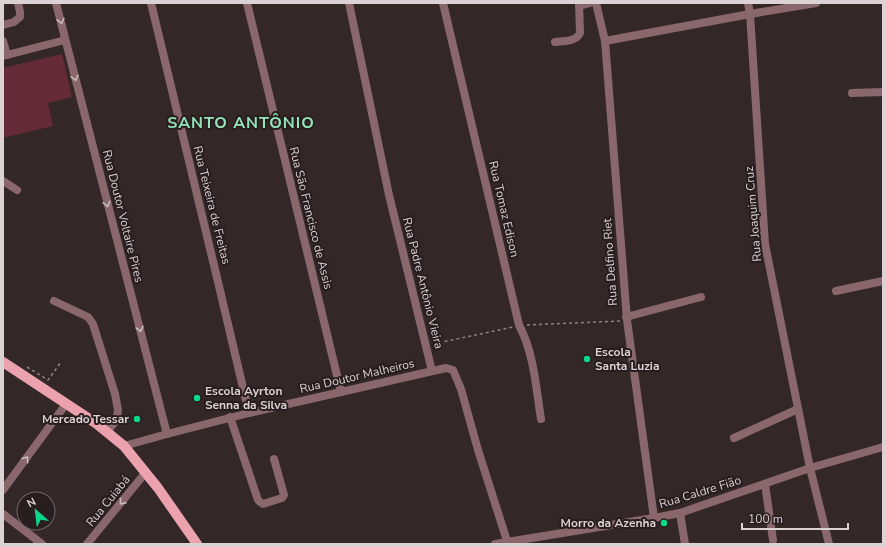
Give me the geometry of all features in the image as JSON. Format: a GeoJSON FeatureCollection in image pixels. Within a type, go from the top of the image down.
{"type":"FeatureCollection","features":[{"type":"Feature","properties":{"kind":"main road"},"geometry":{"type":"LineString","coordinates":[[3,362],[97,424],[124,446],[158,488],[197,544]]}},
{"type":"Feature","properties":{"kind":"street"},"geometry":{"type":"LineString","coordinates":[[3,25],[14,22],[20,17],[18,3]]}},
{"type":"Feature","properties":{"kind":"street","name":"Rua Doutor Voltaire Pires"},"geometry":{"type":"LineString","coordinates":[[56,3],[167,434]]}},
{"type":"Feature","properties":{"kind":"street","name":"Rua Teixeira de Freitas"},"geometry":{"type":"LineString","coordinates":[[151,3],[249,413]]}},
{"type":"Feature","properties":{"kind":"street","name":"Rua São Francisco de Assis"},"geometry":{"type":"LineString","coordinates":[[247,3],[341,392]]}},
{"type":"Feature","properties":{"kind":"street","name":"Rua Padre Antônio Vieira"},"geometry":{"type":"LineString","coordinates":[[349,3],[389,195],[432,371]]}},
{"type":"Feature","properties":{"kind":"street","name":"Rua Tomaz Edison"},"geometry":{"type":"LineString","coordinates":[[443,3],[519,325],[528,349],[541,420]]}},
{"type":"Feature","properties":{"kind":"street"},"geometry":{"type":"LineString","coordinates":[[555,42],[579,37],[579,5],[590,3]]}},
{"type":"Feature","properties":{"kind":"street","name":"Rua Delfino Riet"},"geometry":{"type":"LineString","coordinates":[[596,3],[605,41],[626,317],[654,518]]}},
{"type":"Feature","properties":{"kind":"street","name":"Rua Joaquim Cruz"},"geometry":{"type":"LineString","coordinates":[[748,3],[750,14],[765,244],[810,468],[829,544]]}},
{"type":"Feature","properties":{"kind":"street"},"geometry":{"type":"LineString","coordinates":[[605,41],[816,3]]}},
{"type":"Feature","properties":{"kind":"street"},"geometry":{"type":"LineString","coordinates":[[3,41],[5,55],[65,40]]}},
{"type":"Feature","properties":{"kind":"street"},"geometry":{"type":"LineString","coordinates":[[852,93],[883,92]]}},
{"type":"Feature","properties":{"kind":"street"},"geometry":{"type":"LineString","coordinates":[[3,181],[16,190]]}},
{"type":"Feature","properties":{"kind":"street"},"geometry":{"type":"LineString","coordinates":[[836,291],[883,281]]}},
{"type":"Feature","properties":{"kind":"street"},"geometry":{"type":"LineString","coordinates":[[626,317],[701,297]]}},
{"type":"Feature","properties":{"kind":"street"},"geometry":{"type":"LineString","coordinates":[[54,301],[88,318],[93,324],[115,394],[118,410],[114,423],[107,432]]}},
{"type":"Feature","properties":{"kind":"street"},"geometry":{"type":"LineString","coordinates":[[432,371],[446,368],[453,370],[461,389],[478,450],[508,543]]}},
{"type":"Feature","properties":{"kind":"street","name":"Rua Doutor Malheiros"},"geometry":{"type":"LineString","coordinates":[[124,446],[249,413],[432,371]]}},
{"type":"Feature","properties":{"kind":"street"},"geometry":{"type":"LineString","coordinates":[[3,490],[66,404]]}},
{"type":"Feature","properties":{"kind":"street"},"geometry":{"type":"LineString","coordinates":[[734,438],[798,409]]}},
{"type":"Feature","properties":{"kind":"street"},"geometry":{"type":"LineString","coordinates":[[230,418],[258,500],[263,504],[282,498],[284,495],[274,459]]}},
{"type":"Feature","properties":{"kind":"street","name":"Rua Caldre Fião"},"geometry":{"type":"LineString","coordinates":[[495,544],[680,513],[810,468],[883,447]]}},
{"type":"Feature","properties":{"kind":"street","name":"Rua Cuiabá"},"geometry":{"type":"LineString","coordinates":[[87,544],[146,472]]}},
{"type":"Feature","properties":{"kind":"street"},"geometry":{"type":"LineString","coordinates":[[764,484],[772,540]]}},
{"type":"Feature","properties":{"kind":"street"},"geometry":{"type":"LineString","coordinates":[[680,513],[685,544]]}},
{"type":"Feature","properties":{"kind":"street"},"geometry":{"type":"LineString","coordinates":[[3,514],[42,544]]}},
{"type":"Feature","properties":{"kind":"path"},"geometry":{"type":"LineString","coordinates":[[25,366],[48,380],[61,362]]}},
{"type":"Feature","properties":{"kind":"shaded area"},"geometry":{"type":"Polygon","coordinates":[[[62,54],[72,97],[48,103],[53,126],[3,138],[3,68],[62,54]]]}},
{"type":"Feature","properties":{"kind":"place","name":"Escola Santa Luzia"},"geometry":{"type":"Point","coordinates":[587,359]}},
{"type":"Feature","properties":{"kind":"place","name":"Escola Ayrton Senna da Silva"},"geometry":{"type":"Point","coordinates":[197,398]}},
{"type":"Feature","properties":{"kind":"place","name":"Mercado Tessar"},"geometry":{"type":"Point","coordinates":[137,419]}},
{"type":"Feature","properties":{"kind":"place","name":"Morro da Azenha"},"geometry":{"type":"Point","coordinates":[664,523]}},
{"type":"Feature","properties":{"kind":"district","name":"SANTO ANTÔNIO"},"geometry":{"type":"Point","coordinates":[241,123]}}]}
